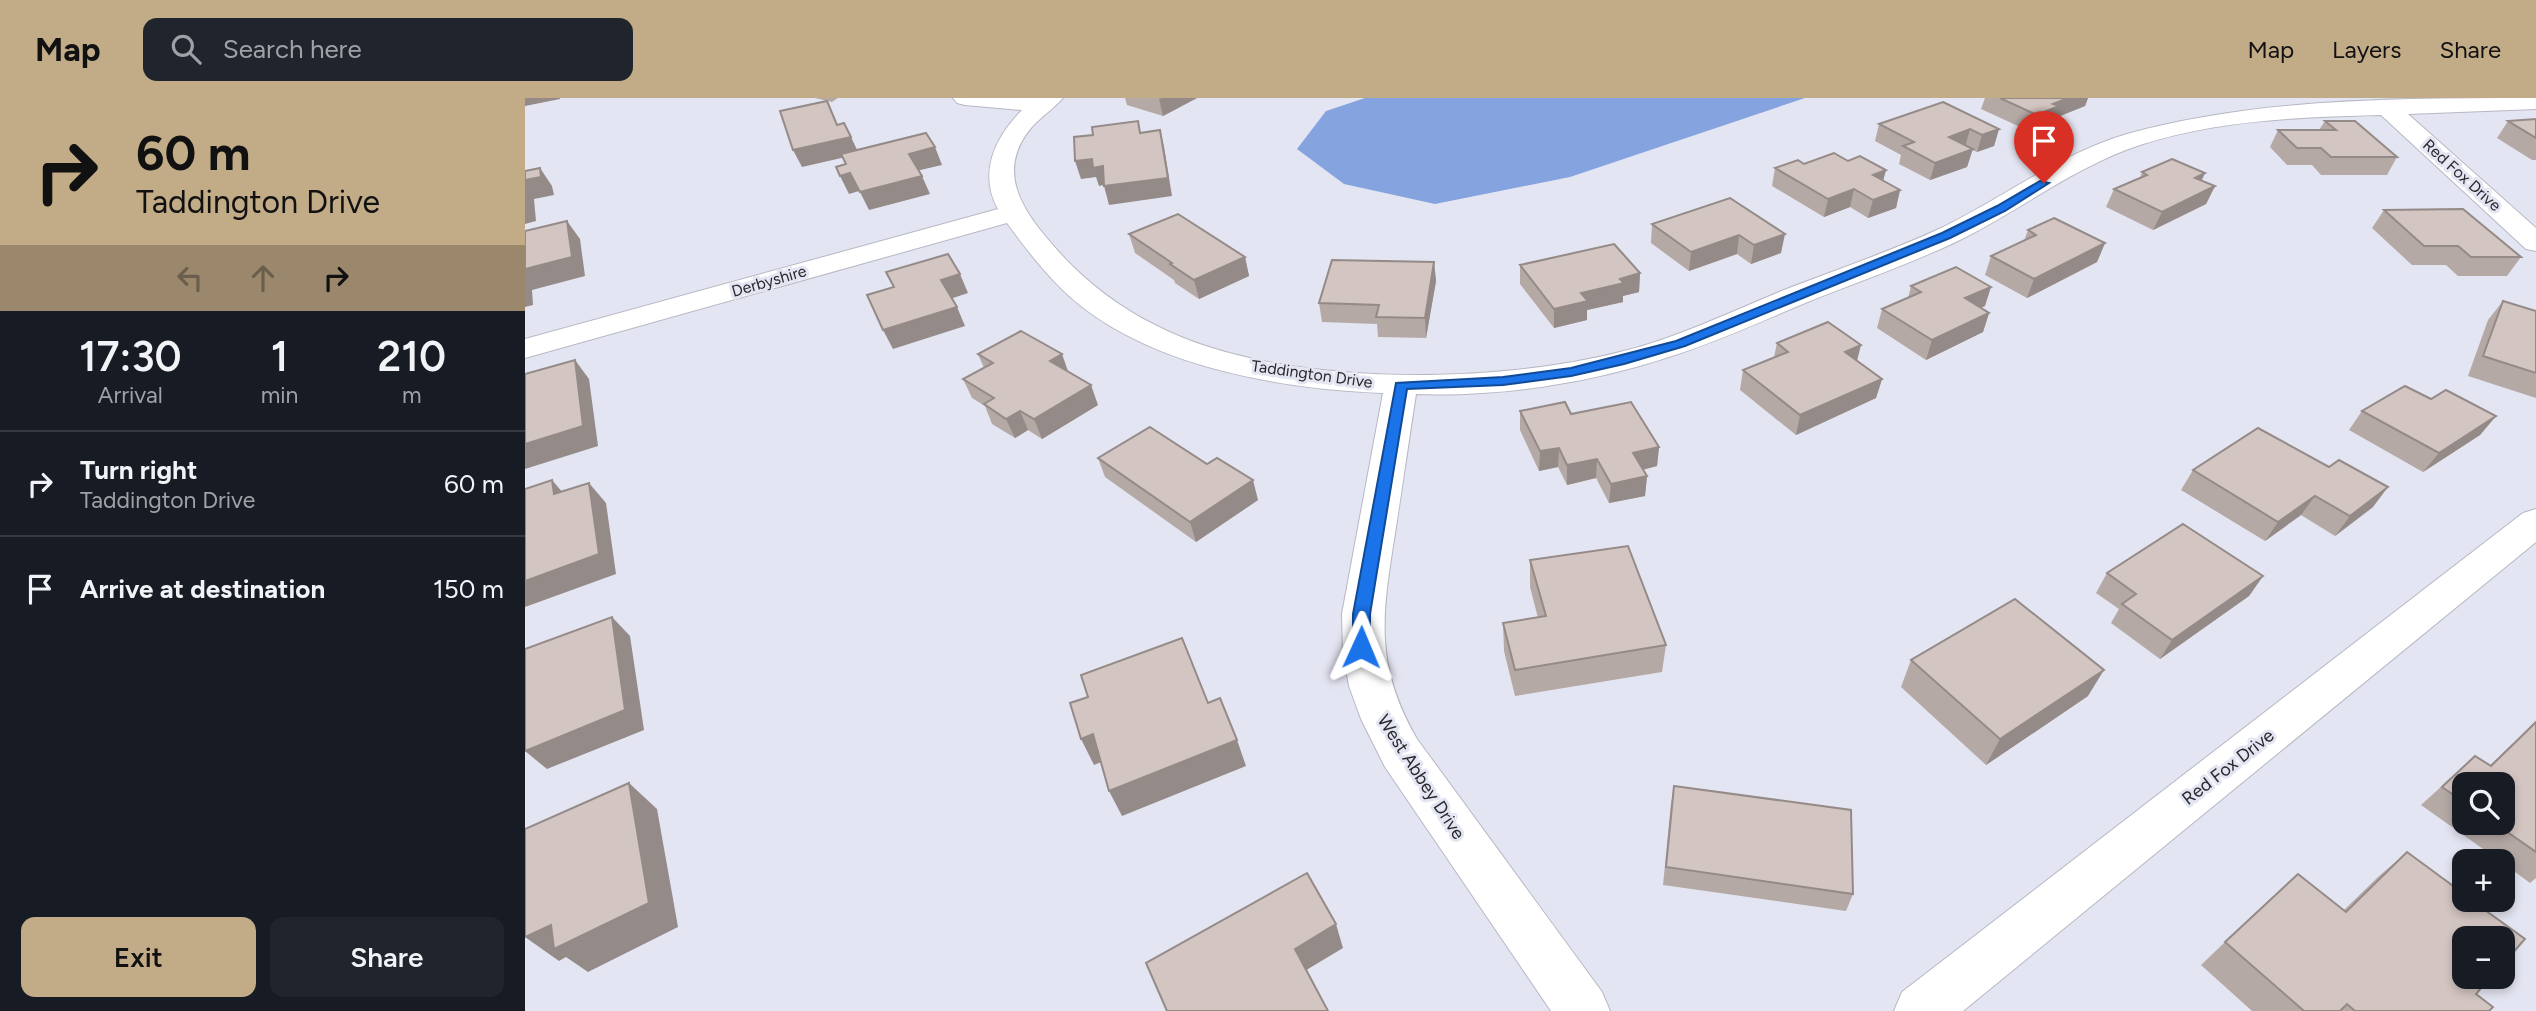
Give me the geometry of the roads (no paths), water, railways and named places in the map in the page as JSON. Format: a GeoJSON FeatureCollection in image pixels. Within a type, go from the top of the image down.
{"type":"FeatureCollection","features":[{"type":"Feature","properties":{"kind":"street"},"geometry":{"type":"LineString","coordinates":[[965,98],[1046,102]]}},
{"type":"Feature","properties":{"kind":"street","name":"Taddington Drive"},"geometry":{"type":"LineString","coordinates":[[1046,102],[1022,125],[1003,154],[1000,174],[1003,194],[1013,213],[1054,264],[1093,301],[1123,321],[1174,344],[1266,370],[1401,386],[1503,381],[1571,372],[1619,362],[1681,343],[1946,236],[2001,209],[2087,158],[2162,130],[2277,111],[2536,102]]}},
{"type":"Feature","properties":{"kind":"street","name":"Red Fox Drive"},"geometry":{"type":"LineString","coordinates":[[2387,108],[2536,243]]}},
{"type":"Feature","properties":{"kind":"street","name":"Derbyshire"},"geometry":{"type":"LineString","coordinates":[[525,349],[1013,213]]}},
{"type":"Feature","properties":{"kind":"street","name":"West Abbey Drive"},"geometry":{"type":"LineString","coordinates":[[1401,386],[1362,614],[1361,647],[1367,682],[1380,717],[1401,752],[1583,1011]]}},
{"type":"Feature","properties":{"kind":"street","name":"Red Fox Drive"},"geometry":{"type":"LineString","coordinates":[[1921,1011],[2536,522]]}},
{"type":"Feature","properties":{"kind":"water"},"geometry":{"type":"Polygon","coordinates":[[[1365,98],[1805,98],[1570,177],[1435,204],[1344,184],[1297,149],[1326,111],[1365,98]]]}}]}
